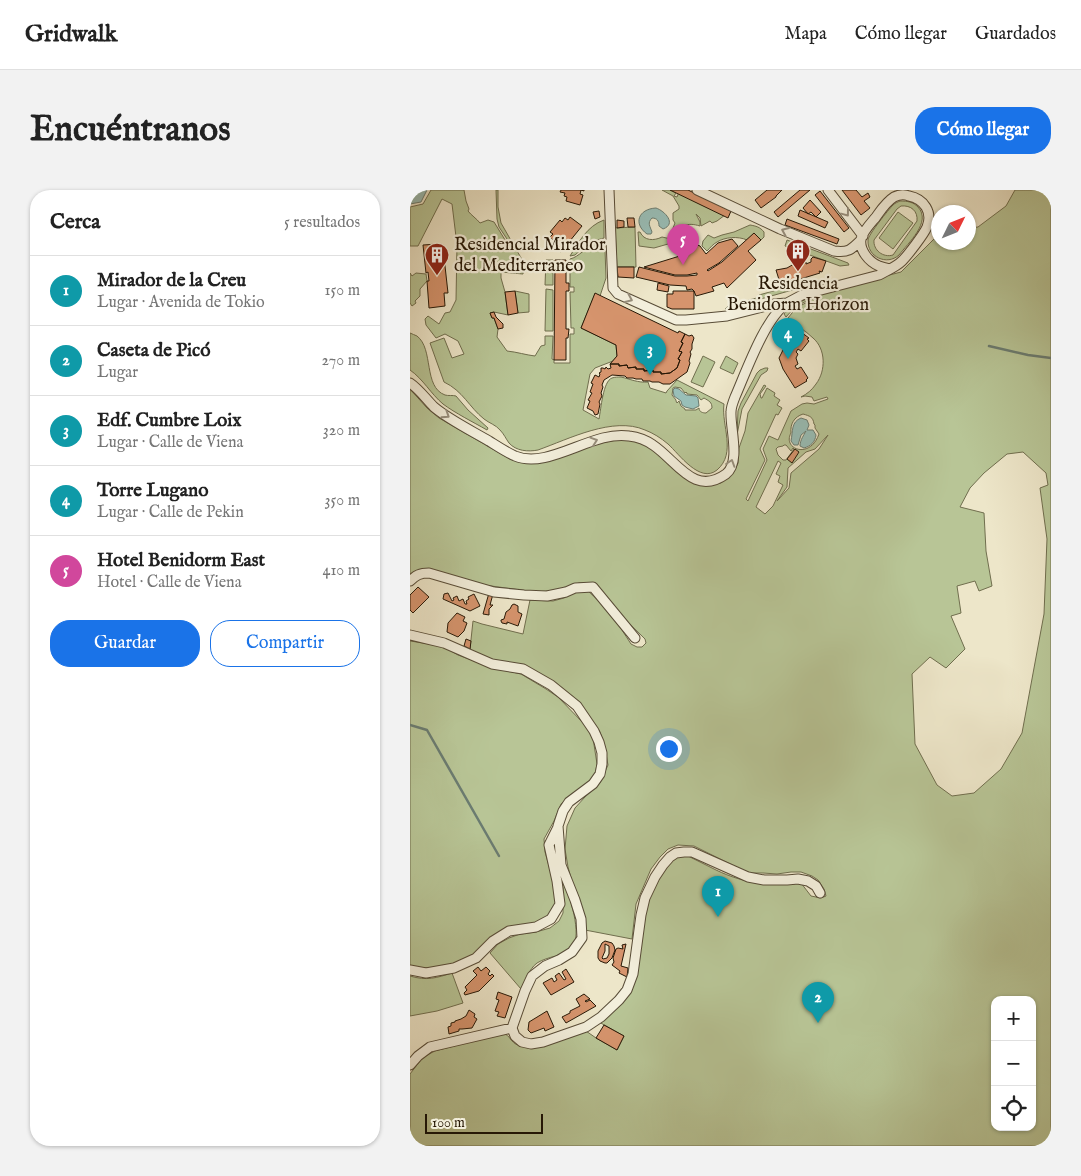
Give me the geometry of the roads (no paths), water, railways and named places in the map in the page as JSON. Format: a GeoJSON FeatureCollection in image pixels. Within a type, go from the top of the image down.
{"type":"FeatureCollection","features":[{"type":"Feature","properties":{"kind":"street"},"geometry":{"type":"LineString","coordinates":[[609,190],[612,281],[613,288],[618,294],[676,320],[727,316],[774,304],[787,303]]}},
{"type":"Feature","properties":{"kind":"street"},"geometry":{"type":"LineString","coordinates":[[410,383],[435,408],[516,457],[536,460],[605,437],[627,435],[653,445],[690,477],[705,482],[715,480],[728,472],[734,454],[731,410],[735,397],[768,325],[776,312],[787,303],[802,296],[879,275],[890,269],[901,262],[914,246],[927,227],[929,216],[925,204],[915,194],[895,197],[887,203],[862,238],[850,250],[843,252],[834,251],[780,229],[697,190]]}},
{"type":"Feature","properties":{"kind":"street"},"geometry":{"type":"LineString","coordinates":[[828,190],[862,238],[862,250],[868,258],[878,266],[890,269]]}},
{"type":"Feature","properties":{"kind":"street"},"geometry":{"type":"LineString","coordinates":[[410,581],[421,573],[429,573],[494,592],[547,596],[575,588],[593,587],[635,638]]}},
{"type":"Feature","properties":{"kind":"street"},"geometry":{"type":"LineString","coordinates":[[410,970],[426,974],[454,968],[476,958],[493,941],[509,932],[536,927],[551,919],[560,904],[557,881],[548,845],[569,802],[593,784],[600,774],[602,764],[602,753],[594,731],[577,706],[551,685],[523,669],[492,664],[444,643],[411,633]]}},
{"type":"Feature","properties":{"kind":"street"},"geometry":{"type":"LineString","coordinates":[[558,826],[561,865],[581,919],[582,938],[572,952],[544,966],[532,976],[512,1028],[515,1036],[522,1042],[530,1044],[543,1042],[586,1027],[619,1000],[627,990],[633,974],[645,898],[663,865],[676,853],[692,852],[748,877],[764,880],[798,879],[808,881],[816,886],[820,893]]}},
{"type":"Feature","properties":{"kind":"street"},"geometry":{"type":"LineString","coordinates":[[410,1066],[418,1056],[430,1047],[512,1028]]}},
{"type":"Feature","properties":{"kind":"water"},"geometry":{"type":"Polygon","coordinates":[[[412,190],[427,190],[421,202],[410,204],[412,190]]]}},
{"type":"Feature","properties":{"kind":"water"},"geometry":{"type":"Polygon","coordinates":[[[656,208],[666,215],[669,224],[663,229],[659,226],[657,220],[652,218],[649,223],[652,232],[647,234],[640,226],[640,218],[645,211],[656,208]]]}},
{"type":"Feature","properties":{"kind":"water"},"geometry":{"type":"Polygon","coordinates":[[[675,388],[686,395],[696,396],[699,406],[693,409],[682,405],[681,401],[674,396],[673,390],[675,388]]]}},
{"type":"Feature","properties":{"kind":"water"},"geometry":{"type":"Polygon","coordinates":[[[801,418],[807,420],[809,425],[807,430],[813,430],[816,435],[815,440],[804,448],[800,444],[806,431],[801,435],[798,445],[794,445],[791,441],[794,424],[801,418]]]}},
{"type":"Feature","properties":{"kind":"waterway"},"geometry":{"type":"LineString","coordinates":[[989,346],[1051,358]]}},
{"type":"Feature","properties":{"kind":"waterway"},"geometry":{"type":"LineString","coordinates":[[410,725],[427,730],[499,856]]}},
{"type":"Feature","properties":{"kind":"place","name":"Hotel Benidorm East"},"geometry":{"type":"Point","coordinates":[683,265]}},
{"type":"Feature","properties":{"kind":"place","name":"Residencia Benidorm Horizon"},"geometry":{"type":"Point","coordinates":[798,272]}},
{"type":"Feature","properties":{"kind":"place","name":"Residencial Mirador del Mediterraneo"},"geometry":{"type":"Point","coordinates":[437,276]}},
{"type":"Feature","properties":{"kind":"place","name":"Torre Lugano"},"geometry":{"type":"Point","coordinates":[788,359]}},
{"type":"Feature","properties":{"kind":"place","name":"Edf. Cumbre Loix"},"geometry":{"type":"Point","coordinates":[650,375]}},
{"type":"Feature","properties":{"kind":"place","name":"Mirador de la Creu"},"geometry":{"type":"Point","coordinates":[718,917]}},
{"type":"Feature","properties":{"kind":"place","name":"Caseta de Picó"},"geometry":{"type":"Point","coordinates":[818,1023]}}]}
